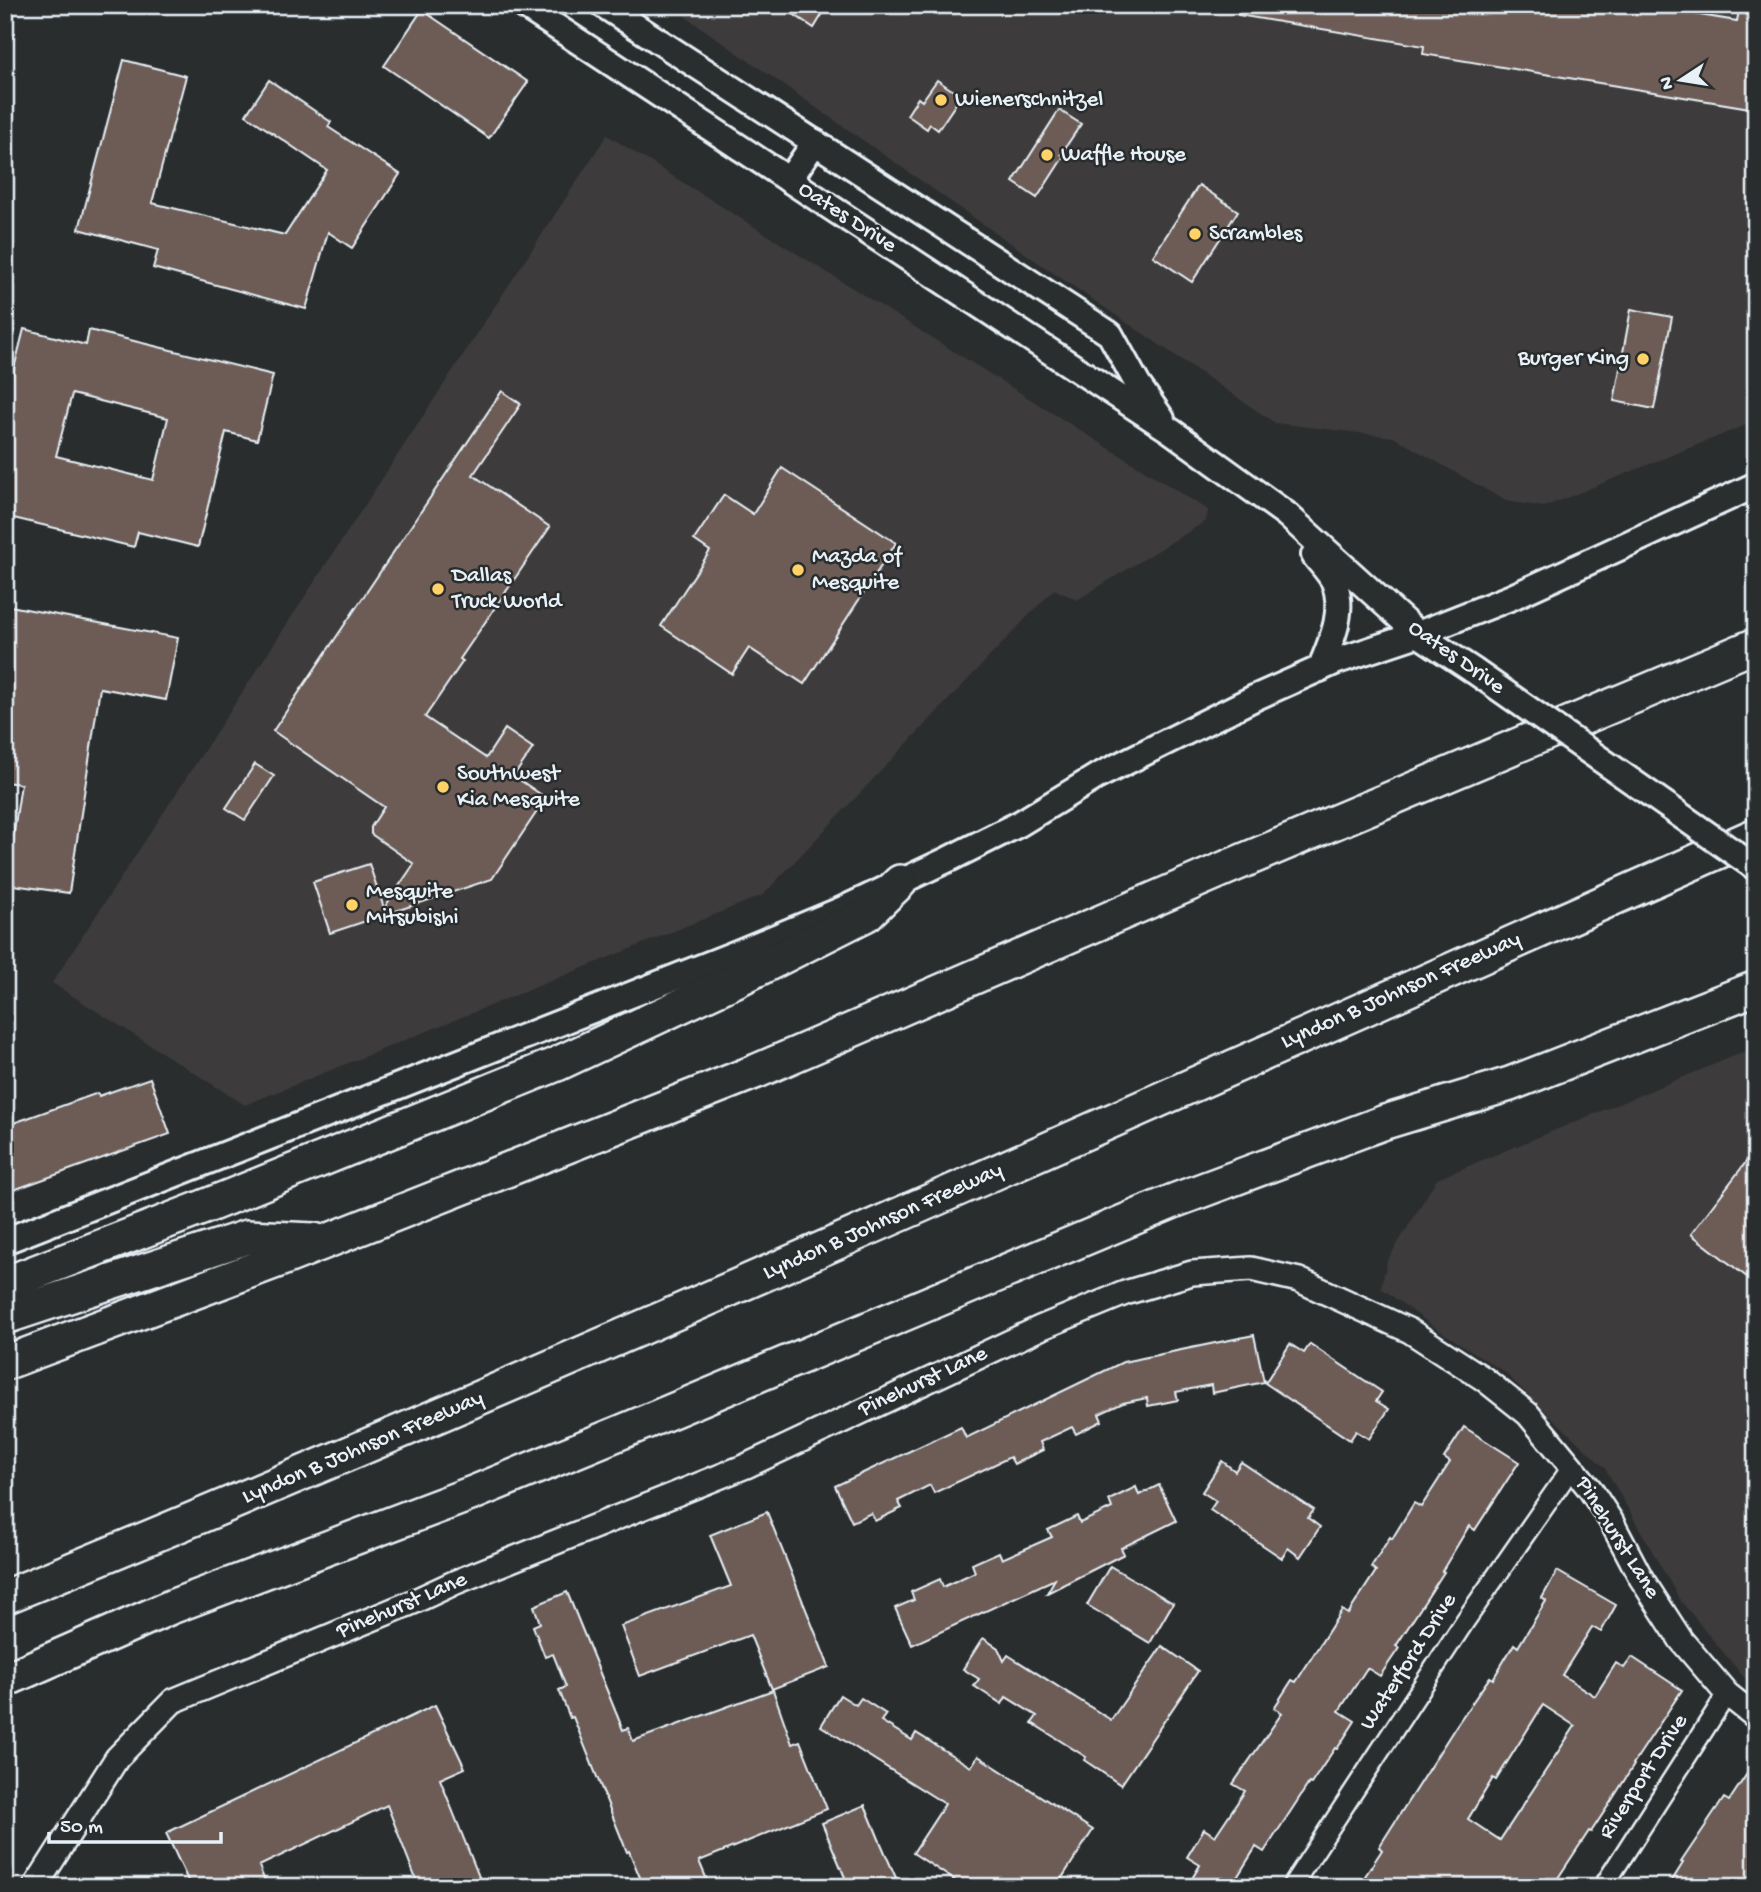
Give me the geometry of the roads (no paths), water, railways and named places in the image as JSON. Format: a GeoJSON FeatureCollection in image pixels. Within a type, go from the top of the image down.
{"type":"FeatureCollection","features":[{"type":"Feature","properties":{"kind":"highway"},"geometry":{"type":"LineString","coordinates":[[5,1363],[327,1241],[757,1071],[1226,868],[1756,645]]}},
{"type":"Feature","properties":{"kind":"highway","name":"Lyndon B Johnson Freeway"},"geometry":{"type":"LineString","coordinates":[[5,1597],[203,1516],[709,1300],[1756,835]]}},
{"type":"Feature","properties":{"kind":"highway"},"geometry":{"type":"LineString","coordinates":[[5,1284],[204,1207],[557,1064],[738,979],[867,914],[900,882]]}},
{"type":"Feature","properties":{"kind":"highway"},"geometry":{"type":"LineString","coordinates":[[5,1679],[171,1608],[474,1493],[1176,1200],[1385,1122],[1510,1084],[1756,988]]}},
{"type":"Feature","properties":{"kind":"highway"},"geometry":{"type":"LineString","coordinates":[[5,1317],[247,1237],[327,1241]]}},
{"type":"Feature","properties":{"kind":"main road","name":"Oates Drive"},"geometry":{"type":"LineString","coordinates":[[523,5],[1171,432],[1286,514],[1418,634],[1756,868]]}},
{"type":"Feature","properties":{"kind":"main road","name":"Oates Drive"},"geometry":{"type":"LineString","coordinates":[[603,5],[1110,334],[1138,385],[1171,432]]}},
{"type":"Feature","properties":{"kind":"main road"},"geometry":{"type":"LineString","coordinates":[[789,180],[816,142]]}},
{"type":"Feature","properties":{"kind":"main road"},"geometry":{"type":"LineString","coordinates":[[5,1241],[737,953],[900,882],[1018,824],[1096,777],[1175,736],[1320,669],[1512,597],[1756,485]]}},
{"type":"Feature","properties":{"kind":"main road"},"geometry":{"type":"LineString","coordinates":[[1286,514],[1334,583],[1338,613],[1334,633],[1320,669]]}},
{"type":"Feature","properties":{"kind":"street","name":"Pinehurst Lane"},"geometry":{"type":"LineString","coordinates":[[35,1887],[117,1758],[173,1702],[456,1582],[746,1466],[1028,1334],[1125,1293],[1192,1273],[1251,1269],[1299,1279],[1410,1331],[1484,1379],[1528,1414],[1572,1467],[1611,1521],[1641,1578],[1681,1640],[1727,1694],[1756,1717]]}},
{"type":"Feature","properties":{"kind":"street","name":"Waterford Drive"},"geometry":{"type":"LineString","coordinates":[[1291,1887],[1465,1621],[1572,1467]]}},
{"type":"Feature","properties":{"kind":"street","name":"Riverport Drive"},"geometry":{"type":"LineString","coordinates":[[1603,1887],[1727,1694]]}},
{"type":"Feature","properties":{"kind":"place","name":"Wienerschnitzel"},"geometry":{"type":"Point","coordinates":[941,100]}},
{"type":"Feature","properties":{"kind":"place","name":"Waffle House"},"geometry":{"type":"Point","coordinates":[1047,155]}},
{"type":"Feature","properties":{"kind":"place","name":"Scrambles"},"geometry":{"type":"Point","coordinates":[1195,234]}},
{"type":"Feature","properties":{"kind":"place","name":"Burger King"},"geometry":{"type":"Point","coordinates":[1643,359]}},
{"type":"Feature","properties":{"kind":"place","name":"Mazda of Mesquite"},"geometry":{"type":"Point","coordinates":[798,570]}},
{"type":"Feature","properties":{"kind":"place","name":"Dallas Truck World"},"geometry":{"type":"Point","coordinates":[438,589]}},
{"type":"Feature","properties":{"kind":"place","name":"Southwest Kia Mesquite"},"geometry":{"type":"Point","coordinates":[443,787]}},
{"type":"Feature","properties":{"kind":"place","name":"Mesquite Mitsubishi"},"geometry":{"type":"Point","coordinates":[352,905]}}]}
